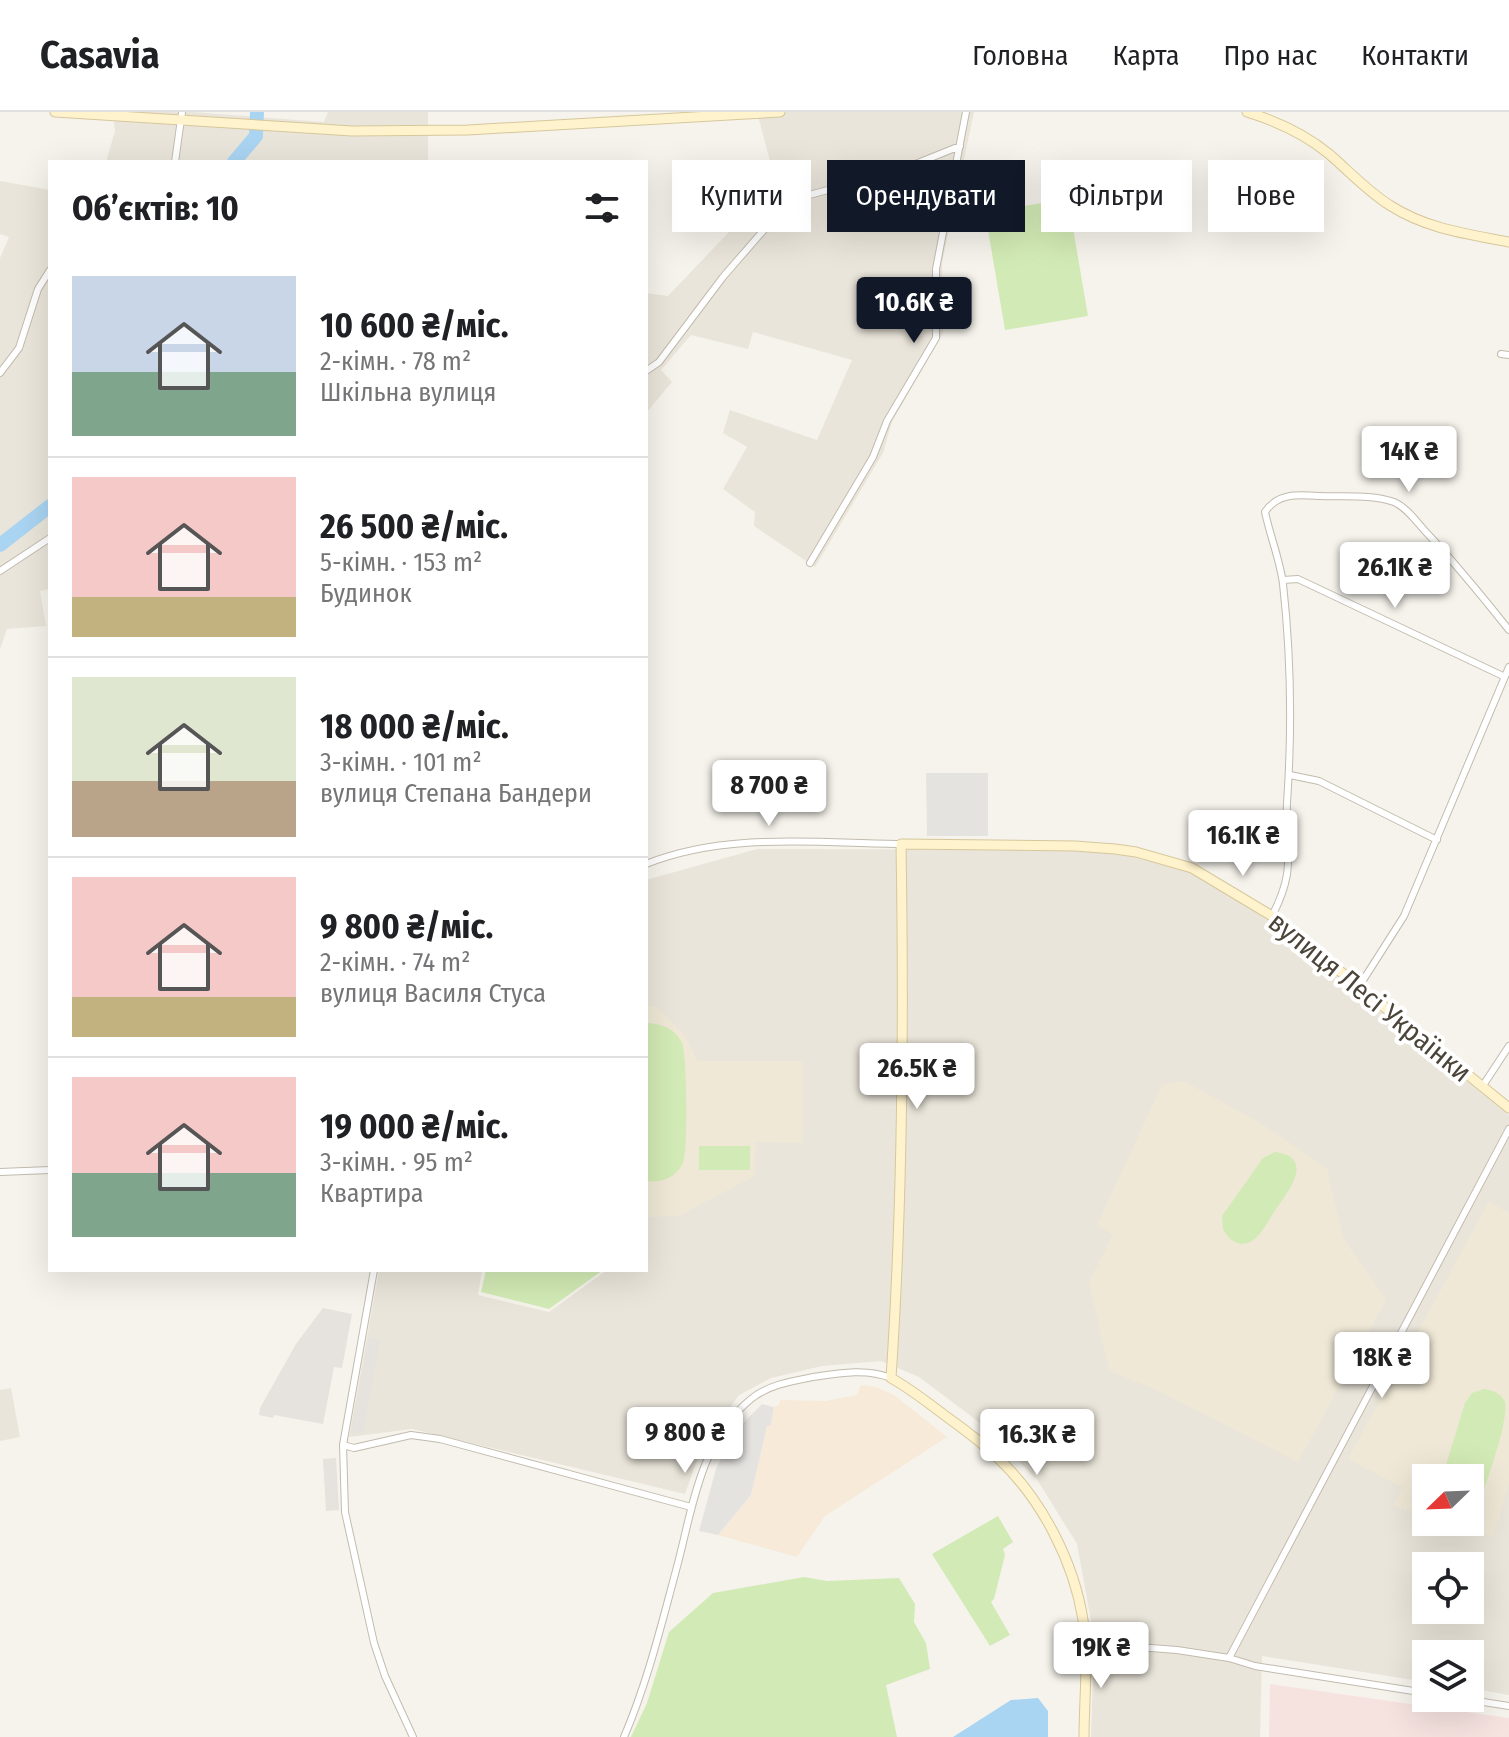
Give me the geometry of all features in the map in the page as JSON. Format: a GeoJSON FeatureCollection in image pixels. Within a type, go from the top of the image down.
{"type":"FeatureCollection","features":[{"type":"Feature","properties":{"kind":"street"},"geometry":{"type":"LineString","coordinates":[[55,112],[181,116],[267,126],[352,131],[468,130],[780,112]]}},
{"type":"Feature","properties":{"kind":"street"},"geometry":{"type":"LineString","coordinates":[[810,563],[873,457],[887,421],[936,338],[936,269],[966,112]]}},
{"type":"Feature","properties":{"kind":"street"},"geometry":{"type":"LineString","coordinates":[[1247,112],[1272,119],[1326,151],[1389,205],[1418,221],[1445,230],[1509,242]]}},
{"type":"Feature","properties":{"kind":"street"},"geometry":{"type":"LineString","coordinates":[[175,160],[181,116]]}},
{"type":"Feature","properties":{"kind":"street"},"geometry":{"type":"LineString","coordinates":[[648,370],[659,362],[723,277],[782,209],[802,197],[898,171],[960,146]]}},
{"type":"Feature","properties":{"kind":"street"},"geometry":{"type":"LineString","coordinates":[[0,373],[19,348],[38,289],[48,273]]}},
{"type":"Feature","properties":{"kind":"street"},"geometry":{"type":"LineString","coordinates":[[1272,916],[1283,896],[1290,863],[1287,806],[1290,775],[1289,688],[1283,580],[1265,512],[1274,502],[1290,495],[1395,502],[1449,556],[1509,630]]}},
{"type":"Feature","properties":{"kind":"street"},"geometry":{"type":"LineString","coordinates":[[0,571],[48,539]]}},
{"type":"Feature","properties":{"kind":"street"},"geometry":{"type":"LineString","coordinates":[[1283,580],[1298,579],[1503,676]]}},
{"type":"Feature","properties":{"kind":"street"},"geometry":{"type":"LineString","coordinates":[[1362,983],[1404,916],[1509,667]]}},
{"type":"Feature","properties":{"kind":"street"},"geometry":{"type":"LineString","coordinates":[[1290,775],[1319,781],[1437,840]]}},
{"type":"Feature","properties":{"kind":"street"},"geometry":{"type":"LineString","coordinates":[[648,863],[690,850],[756,842],[901,844],[900,1196],[891,1378]]}},
{"type":"Feature","properties":{"kind":"street","name":"вулиця Лесі Українки"},"geometry":{"type":"LineString","coordinates":[[901,844],[1075,846],[1136,852],[1192,868],[1272,916],[1362,983],[1509,1108]]}},
{"type":"Feature","properties":{"kind":"street"},"geometry":{"type":"LineString","coordinates":[[1484,1085],[1509,1046]]}},
{"type":"Feature","properties":{"kind":"street"},"geometry":{"type":"LineString","coordinates":[[1229,1658],[1509,1129]]}},
{"type":"Feature","properties":{"kind":"street"},"geometry":{"type":"LineString","coordinates":[[0,1172],[48,1170]]}},
{"type":"Feature","properties":{"kind":"street"},"geometry":{"type":"LineString","coordinates":[[374,1272],[343,1445],[345,1512],[367,1614],[385,1676],[413,1737]]}},
{"type":"Feature","properties":{"kind":"street"},"geometry":{"type":"LineString","coordinates":[[624,1737],[647,1679],[691,1507],[707,1458],[717,1440],[737,1412],[752,1398],[783,1383],[828,1375],[874,1372],[891,1378],[978,1440],[1001,1460],[1047,1521],[1078,1596],[1086,1643],[1084,1737]]}},
{"type":"Feature","properties":{"kind":"street"},"geometry":{"type":"LineString","coordinates":[[343,1445],[354,1448],[411,1435],[440,1439],[691,1507]]}},
{"type":"Feature","properties":{"kind":"street"},"geometry":{"type":"LineString","coordinates":[[1086,1643],[1229,1658],[1255,1666],[1412,1691]]}},
{"type":"Feature","properties":{"kind":"street"},"geometry":{"type":"LineString","coordinates":[[1484,1702],[1509,1706]]}},
{"type":"Feature","properties":{"kind":"shaded area"},"geometry":{"type":"Polygon","coordinates":[[[113,112],[192,112],[324,122],[328,112],[428,112],[428,160],[107,160],[115,131],[113,112]]]}},
{"type":"Feature","properties":{"kind":"shaded area"},"geometry":{"type":"Polygon","coordinates":[[[757,112],[974,112],[964,160],[827,160],[827,232],[949,232],[942,263],[943,333],[892,422],[883,453],[815,567],[754,526],[755,512],[723,489],[747,447],[723,433],[730,410],[817,440],[852,360],[753,332],[748,349],[691,335],[661,370],[672,382],[648,411],[648,293],[668,296],[728,233],[811,232],[811,160],[770,160],[757,112]]]}},
{"type":"Feature","properties":{"kind":"shaded area"},"geometry":{"type":"Polygon","coordinates":[[[0,181],[48,190],[48,589],[40,591],[46,626],[7,629],[0,649],[0,258],[9,237],[0,234],[0,181]]]}},
{"type":"Feature","properties":{"kind":"shaded area"},"geometry":{"type":"Polygon","coordinates":[[[926,773],[988,773],[988,836],[927,836],[926,773]]]}},
{"type":"Feature","properties":{"kind":"shaded area"},"geometry":{"type":"Polygon","coordinates":[[[757,849],[1118,853],[1199,875],[1292,936],[1509,1115],[1509,1695],[1484,1691],[1484,1640],[1412,1640],[1412,1680],[1262,1656],[1260,1737],[1091,1737],[1094,1637],[1077,1544],[1038,1481],[984,1426],[919,1377],[881,1361],[822,1366],[771,1378],[739,1395],[702,1446],[685,1494],[412,1429],[349,1437],[379,1272],[482,1272],[478,1295],[549,1312],[604,1272],[648,1272],[648,879],[757,849]]]}},
{"type":"Feature","properties":{"kind":"shaded area"},"geometry":{"type":"Polygon","coordinates":[[[656,1006],[686,1037],[697,1061],[803,1061],[802,1143],[756,1142],[754,1176],[679,1216],[648,1217],[648,1007],[656,1006]]]}},
{"type":"Feature","properties":{"kind":"shaded area"},"geometry":{"type":"Polygon","coordinates":[[[1183,1081],[1259,1122],[1327,1169],[1343,1238],[1386,1300],[1298,1462],[1163,1393],[1109,1370],[1089,1282],[1113,1235],[1097,1225],[1162,1085],[1183,1081]]]}},
{"type":"Feature","properties":{"kind":"shaded area"},"geometry":{"type":"Polygon","coordinates":[[[1489,1202],[1509,1213],[1509,1484],[1493,1536],[1484,1533],[1484,1464],[1412,1464],[1412,1512],[1394,1506],[1403,1487],[1348,1459],[1489,1202]]]}},
{"type":"Feature","properties":{"kind":"shaded area"},"geometry":{"type":"Polygon","coordinates":[[[323,1308],[352,1314],[342,1368],[334,1367],[323,1424],[259,1415],[296,1344],[323,1308]]]}},
{"type":"Feature","properties":{"kind":"shaded area"},"geometry":{"type":"Polygon","coordinates":[[[369,1337],[380,1339],[363,1434],[351,1432],[369,1337]]]}},
{"type":"Feature","properties":{"kind":"shaded area"},"geometry":{"type":"Polygon","coordinates":[[[861,1385],[876,1387],[894,1395],[947,1437],[825,1516],[797,1557],[718,1535],[751,1495],[767,1425],[771,1425],[774,1407],[779,1405],[780,1400],[825,1401],[857,1395],[861,1385]]]}},
{"type":"Feature","properties":{"kind":"shaded area"},"geometry":{"type":"Polygon","coordinates":[[[11,1388],[20,1437],[0,1441],[0,1390],[11,1388]]]}},
{"type":"Feature","properties":{"kind":"shaded area"},"geometry":{"type":"Polygon","coordinates":[[[762,1404],[774,1407],[751,1495],[718,1535],[699,1531],[716,1469],[730,1441],[762,1404]]]}},
{"type":"Feature","properties":{"kind":"shaded area"},"geometry":{"type":"Polygon","coordinates":[[[336,1458],[339,1510],[326,1511],[323,1459],[336,1458]]]}},
{"type":"Feature","properties":{"kind":"shaded area"},"geometry":{"type":"Polygon","coordinates":[[[1270,1684],[1412,1704],[1412,1712],[1467,1712],[1509,1718],[1509,1737],[1269,1737],[1270,1684]]]}},
{"type":"Feature","properties":{"kind":"green space"},"geometry":{"type":"Polygon","coordinates":[[[1041,203],[1041,232],[1074,232],[1088,316],[1005,330],[988,232],[1025,232],[1025,206],[1041,203]]]}},
{"type":"Feature","properties":{"kind":"green space"},"geometry":{"type":"Polygon","coordinates":[[[648,1023],[663,1026],[676,1034],[682,1043],[685,1064],[685,1155],[680,1168],[672,1176],[648,1181],[648,1023]]]}},
{"type":"Feature","properties":{"kind":"green space"},"geometry":{"type":"Polygon","coordinates":[[[699,1146],[750,1146],[750,1170],[699,1170],[699,1146]]]}},
{"type":"Feature","properties":{"kind":"green space"},"geometry":{"type":"Polygon","coordinates":[[[1275,1152],[1287,1155],[1294,1161],[1296,1168],[1292,1185],[1256,1237],[1248,1243],[1236,1243],[1223,1229],[1222,1216],[1263,1158],[1275,1152]]]}},
{"type":"Feature","properties":{"kind":"green space"},"geometry":{"type":"Polygon","coordinates":[[[486,1272],[600,1272],[549,1309],[481,1292],[486,1272]]]}},
{"type":"Feature","properties":{"kind":"green space"},"geometry":{"type":"Polygon","coordinates":[[[1484,1389],[1493,1391],[1505,1402],[1501,1436],[1484,1488],[1484,1464],[1446,1464],[1465,1403],[1472,1393],[1484,1389]]]}},
{"type":"Feature","properties":{"kind":"green space"},"geometry":{"type":"Polygon","coordinates":[[[998,1516],[1013,1542],[1003,1549],[1005,1555],[991,1602],[1010,1635],[990,1646],[932,1554],[998,1516]]]}},
{"type":"Feature","properties":{"kind":"green space"},"geometry":{"type":"Polygon","coordinates":[[[804,1577],[827,1581],[899,1578],[915,1604],[914,1622],[926,1643],[930,1669],[886,1685],[897,1737],[631,1737],[647,1703],[669,1632],[713,1593],[804,1577]]]}},
{"type":"Feature","properties":{"kind":"water"},"geometry":{"type":"Polygon","coordinates":[[[1038,1698],[1048,1711],[1048,1737],[953,1737],[1011,1700],[1038,1698]]]}},
{"type":"Feature","properties":{"kind":"waterway"},"geometry":{"type":"LineString","coordinates":[[236,160],[256,136],[257,112]]}},
{"type":"Feature","properties":{"kind":"waterway"},"geometry":{"type":"LineString","coordinates":[[0,545],[48,508]]}}]}
